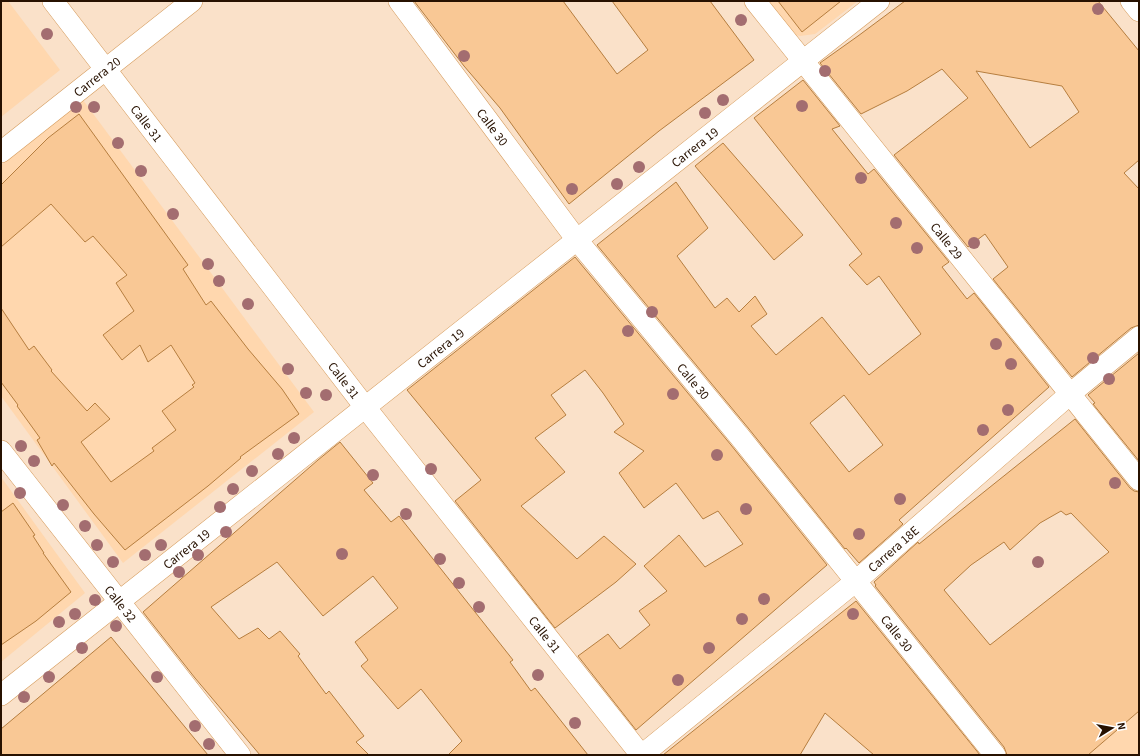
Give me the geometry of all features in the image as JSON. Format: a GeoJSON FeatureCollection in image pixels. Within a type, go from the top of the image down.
{"type":"FeatureCollection","features":[{"type":"Feature","properties":{"kind":"street","name":"Calle 31"},"geometry":{"type":"LineString","coordinates":[[53,1],[365,407],[641,755]]}},
{"type":"Feature","properties":{"kind":"street","name":"Carrera 20"},"geometry":{"type":"LineString","coordinates":[[1,152],[192,1]]}},
{"type":"Feature","properties":{"kind":"street","name":"Calle 30"},"geometry":{"type":"LineString","coordinates":[[399,1],[577,240],[745,443],[995,755]]}},
{"type":"Feature","properties":{"kind":"street","name":"Calle 29"},"geometry":{"type":"LineString","coordinates":[[755,1],[802,62],[1139,480]]}},
{"type":"Feature","properties":{"kind":"street","name":"Carrera 19"},"geometry":{"type":"LineString","coordinates":[[1,695],[879,1]]}},
{"type":"Feature","properties":{"kind":"street"},"geometry":{"type":"LineString","coordinates":[[1131,1],[1139,11]]}},
{"type":"Feature","properties":{"kind":"street","name":"Carrera 18E"},"geometry":{"type":"LineString","coordinates":[[641,755],[856,581],[1070,394],[1139,337]]}},
{"type":"Feature","properties":{"kind":"street","name":"Calle 32"},"geometry":{"type":"LineString","coordinates":[[1,451],[240,755]]}},
{"type":"Feature","properties":{"kind":"shaded area"},"geometry":{"type":"Polygon","coordinates":[[[1,1],[8,1],[60,70],[1,117],[1,1]]]}},
{"type":"Feature","properties":{"kind":"shaded area"},"geometry":{"type":"Polygon","coordinates":[[[765,1],[858,1],[815,34],[800,36],[790,34],[765,1]]]}},
{"type":"Feature","properties":{"kind":"shaded area"},"geometry":{"type":"Polygon","coordinates":[[[80,96],[314,412],[123,563],[1,396],[1,165],[80,96]]]}},
{"type":"Feature","properties":{"kind":"shaded area"},"geometry":{"type":"Polygon","coordinates":[[[1,477],[85,593],[1,662],[1,477]]]}},
{"type":"Feature","properties":{"kind":"shaded area"},"geometry":{"type":"Polygon","coordinates":[[[1139,711],[1139,755],[1088,755],[1135,715],[1139,711]]]}},
{"type":"Feature","properties":{"kind":"building"},"geometry":{"type":"Polygon","coordinates":[[[414,1],[563,1],[617,74],[648,50],[612,1],[710,1],[754,60],[659,131],[569,204],[500,108],[464,66],[414,1]]]}},
{"type":"Feature","properties":{"kind":"building"},"geometry":{"type":"Polygon","coordinates":[[[778,1],[841,1],[802,32],[778,1]]]}},
{"type":"Feature","properties":{"kind":"building"},"geometry":{"type":"Polygon","coordinates":[[[905,1],[1098,1],[1139,51],[1139,160],[1124,173],[1139,189],[1139,325],[1131,328],[1072,377],[993,279],[1008,267],[985,234],[968,247],[894,155],[968,98],[942,69],[907,91],[861,114],[820,63],[905,1]],[[976,71],[1030,148],[1079,112],[1062,86],[976,71]]]}},
{"type":"Feature","properties":{"kind":"building"},"geometry":{"type":"Polygon","coordinates":[[[803,80],[840,126],[832,129],[868,174],[874,169],[949,262],[942,267],[967,299],[974,293],[1049,387],[899,520],[903,524],[859,563],[846,548],[845,549],[749,429],[597,245],[676,182],[708,228],[677,256],[715,308],[727,298],[739,312],[755,296],[767,314],[751,326],[776,355],[822,317],[869,375],[921,334],[879,276],[867,285],[849,265],[862,254],[754,118],[803,80]],[[844,395],[810,423],[849,472],[883,445],[844,395]]]}},
{"type":"Feature","properties":{"kind":"building"},"geometry":{"type":"Polygon","coordinates":[[[79,114],[188,265],[183,269],[206,305],[211,301],[248,349],[282,389],[299,414],[240,457],[241,458],[208,486],[125,550],[94,514],[54,463],[52,466],[37,440],[40,438],[1,382],[1,308],[29,350],[34,346],[52,370],[51,371],[87,411],[95,403],[110,419],[81,442],[111,482],[154,451],[152,448],[176,430],[162,411],[194,387],[192,385],[195,383],[171,345],[148,362],[140,345],[122,360],[103,335],[134,311],[116,283],[127,275],[93,236],[85,242],[51,204],[1,247],[1,185],[48,138],[79,114]]]}},
{"type":"Feature","properties":{"kind":"building"},"geometry":{"type":"Polygon","coordinates":[[[723,143],[803,235],[774,260],[695,166],[723,143]]]}},
{"type":"Feature","properties":{"kind":"building"},"geometry":{"type":"Polygon","coordinates":[[[575,257],[731,445],[827,565],[636,730],[578,656],[608,634],[620,649],[650,625],[639,611],[667,591],[644,566],[679,535],[705,567],[743,544],[718,511],[703,519],[676,483],[644,508],[619,473],[644,451],[614,432],[624,424],[585,370],[551,395],[566,415],[535,438],[565,472],[521,506],[577,559],[604,536],[636,564],[616,582],[555,628],[455,501],[481,480],[407,390],[575,257]]]}},
{"type":"Feature","properties":{"kind":"building"},"geometry":{"type":"Polygon","coordinates":[[[1139,353],[1139,461],[1093,404],[1095,403],[1088,395],[1139,353]]]}},
{"type":"Feature","properties":{"kind":"building"},"geometry":{"type":"Polygon","coordinates":[[[1075,419],[1130,488],[1139,492],[1139,711],[1088,755],[1007,755],[1004,747],[875,586],[876,585],[874,582],[918,542],[919,544],[1075,419]],[[1061,511],[1040,523],[1010,550],[1004,542],[971,565],[944,590],[990,645],[1109,552],[1071,513],[1066,515],[1061,511]]]}},
{"type":"Feature","properties":{"kind":"building"},"geometry":{"type":"Polygon","coordinates":[[[340,442],[373,483],[364,490],[391,522],[399,516],[513,660],[510,662],[531,691],[535,688],[588,755],[448,755],[462,741],[421,689],[398,709],[361,666],[368,660],[355,642],[398,608],[373,576],[323,616],[277,562],[211,607],[239,639],[258,628],[269,639],[280,631],[300,654],[298,656],[326,694],[329,691],[364,736],[356,742],[369,755],[260,755],[195,678],[143,612],[340,442]]]}},
{"type":"Feature","properties":{"kind":"building"},"geometry":{"type":"Polygon","coordinates":[[[13,503],[35,535],[33,536],[43,553],[71,592],[36,621],[1,645],[1,512],[13,503]]]}},
{"type":"Feature","properties":{"kind":"building"},"geometry":{"type":"Polygon","coordinates":[[[856,601],[980,755],[874,755],[825,713],[800,755],[663,755],[856,601]]]}},
{"type":"Feature","properties":{"kind":"building"},"geometry":{"type":"Polygon","coordinates":[[[111,637],[208,755],[1,755],[1,729],[111,637]]]}}]}
